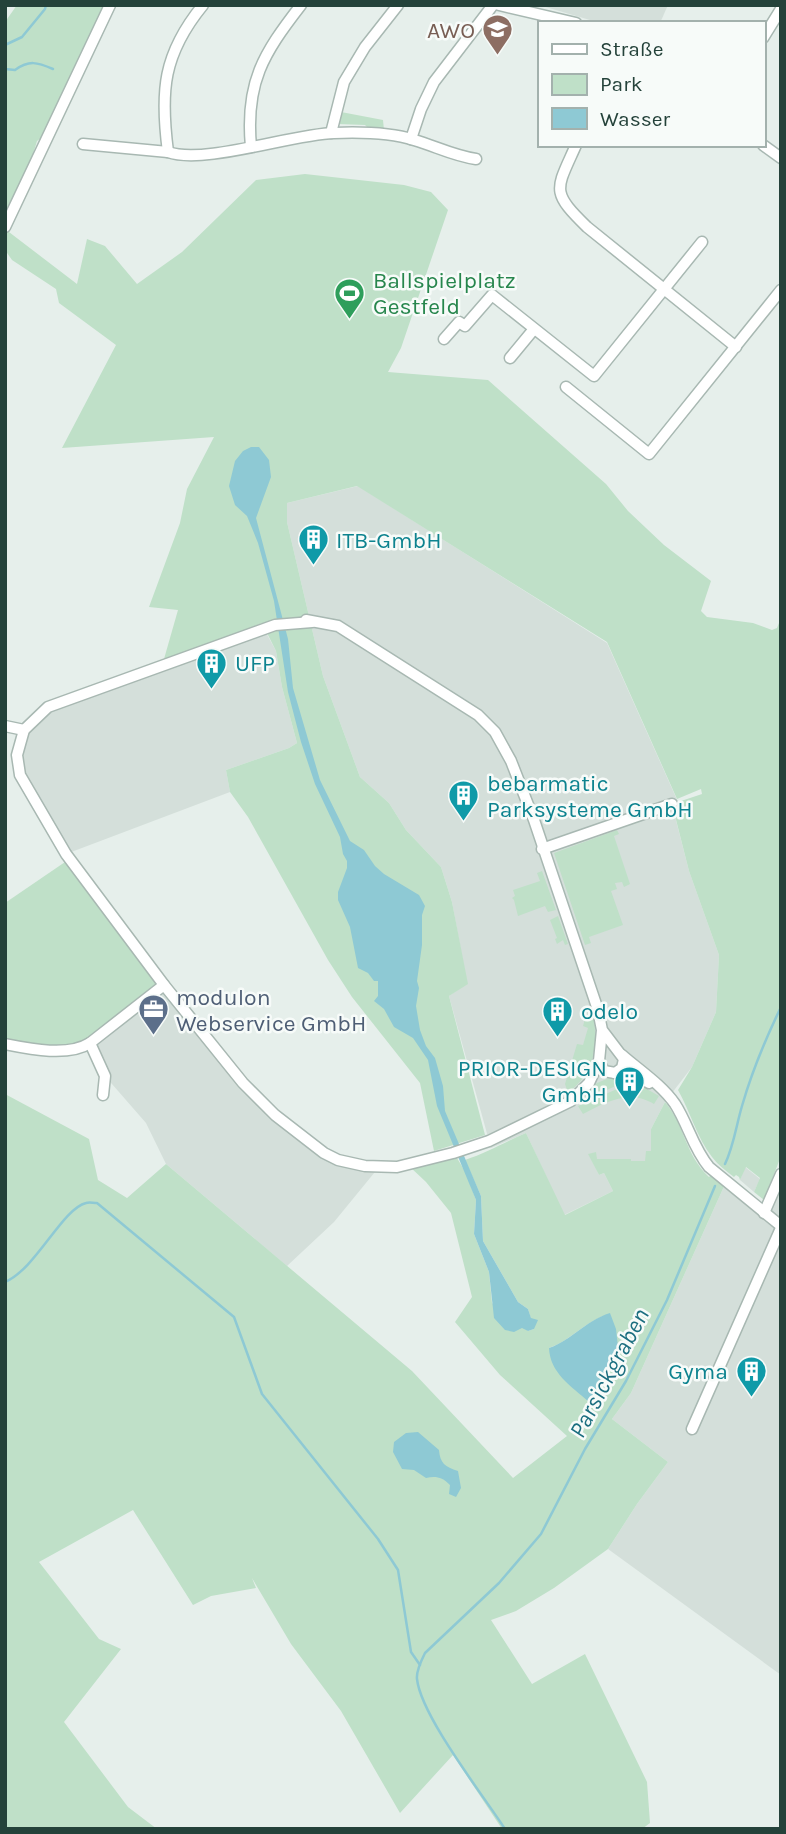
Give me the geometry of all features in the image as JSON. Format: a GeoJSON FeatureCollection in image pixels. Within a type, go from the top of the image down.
{"type":"FeatureCollection","features":[{"type":"Feature","properties":{"kind":"street"},"geometry":{"type":"LineString","coordinates":[[5,227],[110,5]]}},
{"type":"Feature","properties":{"kind":"street"},"geometry":{"type":"LineString","coordinates":[[168,152],[163,110],[166,80],[176,48],[204,5]]}},
{"type":"Feature","properties":{"kind":"street"},"geometry":{"type":"LineString","coordinates":[[251,147],[248,120],[255,81],[268,51],[301,5]]}},
{"type":"Feature","properties":{"kind":"street"},"geometry":{"type":"LineString","coordinates":[[331,133],[344,82],[365,47],[398,5]]}},
{"type":"Feature","properties":{"kind":"street"},"geometry":{"type":"LineString","coordinates":[[411,139],[434,82],[493,5]]}},
{"type":"Feature","properties":{"kind":"street"},"geometry":{"type":"LineString","coordinates":[[499,5],[567,21]]}},
{"type":"Feature","properties":{"kind":"street"},"geometry":{"type":"LineString","coordinates":[[765,35],[781,9]]}},
{"type":"Feature","properties":{"kind":"street"},"geometry":{"type":"LineString","coordinates":[[83,144],[177,155],[251,147],[331,133],[374,133],[411,139],[461,157],[476,159]]}},
{"type":"Feature","properties":{"kind":"street"},"geometry":{"type":"LineString","coordinates":[[765,146],[781,158]]}},
{"type":"Feature","properties":{"kind":"street"},"geometry":{"type":"LineString","coordinates":[[575,147],[561,177],[558,191],[565,206],[663,290],[736,347]]}},
{"type":"Feature","properties":{"kind":"street"},"geometry":{"type":"LineString","coordinates":[[444,340],[459,322],[465,326],[492,295],[594,376],[702,242]]}},
{"type":"Feature","properties":{"kind":"street"},"geometry":{"type":"LineString","coordinates":[[566,387],[649,454],[781,290]]}},
{"type":"Feature","properties":{"kind":"street"},"geometry":{"type":"LineString","coordinates":[[510,358],[534,329]]}},
{"type":"Feature","properties":{"kind":"street"},"geometry":{"type":"LineString","coordinates":[[620,1053],[608,1049],[600,1058],[589,1083],[571,1101],[489,1141],[397,1167],[365,1166],[338,1160],[324,1153],[253,1095],[76,871],[20,775],[17,755],[24,730],[48,708],[275,625],[302,618],[338,626],[478,715],[495,732],[511,761],[579,950],[602,1030],[600,1058],[604,1071],[642,1079],[662,1090]]}},
{"type":"Feature","properties":{"kind":"street"},"geometry":{"type":"LineString","coordinates":[[5,726],[24,730]]}},
{"type":"Feature","properties":{"kind":"street"},"geometry":{"type":"LineString","coordinates":[[542,849],[672,804]]}},
{"type":"Feature","properties":{"kind":"street"},"geometry":{"type":"LineString","coordinates":[[5,1044],[27,1048],[79,1049],[164,985]]}},
{"type":"Feature","properties":{"kind":"street"},"geometry":{"type":"LineString","coordinates":[[602,1030],[620,1053],[676,1105],[699,1156],[781,1227],[692,1429]]}},
{"type":"Feature","properties":{"kind":"street"},"geometry":{"type":"LineString","coordinates":[[90,1043],[105,1076],[103,1095]]}},
{"type":"Feature","properties":{"kind":"street"},"geometry":{"type":"LineString","coordinates":[[589,1083],[613,1073],[623,1065],[620,1053]]}},
{"type":"Feature","properties":{"kind":"street"},"geometry":{"type":"LineString","coordinates":[[764,1213],[781,1174]]}},
{"type":"Feature","properties":{"kind":"shaded area"},"geometry":{"type":"Polygon","coordinates":[[[539,5],[668,5],[661,21],[593,21],[539,5]]]}},
{"type":"Feature","properties":{"kind":"shaded area"},"geometry":{"type":"Polygon","coordinates":[[[358,486],[607,643],[678,802],[672,805],[689,871],[719,955],[716,1012],[692,1067],[665,1102],[651,1129],[651,1152],[645,1161],[597,1159],[589,1154],[599,1175],[604,1173],[613,1191],[564,1215],[526,1133],[491,1148],[449,996],[467,983],[452,902],[441,867],[406,830],[389,803],[360,777],[323,676],[287,522],[287,503],[358,486]]]}},
{"type":"Feature","properties":{"kind":"shaded area"},"geometry":{"type":"Polygon","coordinates":[[[264,629],[276,651],[282,687],[297,743],[226,770],[230,792],[66,854],[20,775],[24,730],[48,707],[264,629]]]}},
{"type":"Feature","properties":{"kind":"shaded area"},"geometry":{"type":"Polygon","coordinates":[[[164,985],[243,1083],[324,1153],[379,1167],[334,1222],[287,1266],[166,1164],[146,1123],[105,1076],[90,1043],[164,985]]]}},
{"type":"Feature","properties":{"kind":"shaded area"},"geometry":{"type":"Polygon","coordinates":[[[745,1167],[760,1179],[754,1192],[740,1180],[745,1167]]]}},
{"type":"Feature","properties":{"kind":"shaded area"},"geometry":{"type":"Polygon","coordinates":[[[781,1174],[781,1675],[608,1549],[668,1462],[612,1419],[631,1393],[726,1182],[764,1212],[781,1174]]]}},
{"type":"Feature","properties":{"kind":"green space"},"geometry":{"type":"Polygon","coordinates":[[[17,5],[110,5],[79,69],[49,120],[48,133],[37,141],[27,174],[5,219],[5,22],[17,5]]]}},
{"type":"Feature","properties":{"kind":"green space"},"geometry":{"type":"Polygon","coordinates":[[[341,112],[383,120],[384,130],[369,129],[365,125],[338,124],[341,112]]]}},
{"type":"Feature","properties":{"kind":"green space"},"geometry":{"type":"Polygon","coordinates":[[[305,174],[404,185],[431,192],[448,210],[401,348],[388,372],[488,380],[606,484],[628,511],[664,545],[711,581],[701,611],[707,617],[753,623],[772,630],[777,628],[781,618],[781,1156],[764,1200],[754,1192],[760,1178],[746,1167],[740,1180],[712,1157],[678,1090],[692,1067],[716,1012],[719,955],[689,871],[672,804],[702,794],[701,789],[677,799],[607,642],[357,486],[287,503],[287,522],[323,676],[360,777],[389,803],[406,830],[441,867],[452,902],[468,984],[449,996],[485,1135],[434,1151],[420,1083],[352,997],[328,960],[248,817],[230,792],[226,770],[297,743],[282,687],[276,651],[262,623],[162,666],[178,610],[149,607],[180,523],[187,489],[214,437],[62,448],[116,345],[59,303],[56,289],[12,260],[5,250],[5,229],[77,284],[87,239],[105,246],[137,284],[182,252],[256,180],[305,174]]]}},
{"type":"Feature","properties":{"kind":"green space"},"geometry":{"type":"Polygon","coordinates":[[[617,830],[619,834],[614,836],[630,884],[624,887],[622,882],[615,883],[617,889],[611,891],[623,925],[589,937],[591,943],[585,945],[554,853],[617,830]]]}},
{"type":"Feature","properties":{"kind":"green space"},"geometry":{"type":"Polygon","coordinates":[[[68,860],[164,985],[79,1050],[5,1044],[5,903],[68,860]]]}},
{"type":"Feature","properties":{"kind":"green space"},"geometry":{"type":"Polygon","coordinates":[[[542,871],[556,910],[548,912],[545,906],[518,916],[512,898],[515,896],[513,890],[540,881],[537,873],[542,871]]]}},
{"type":"Feature","properties":{"kind":"green space"},"geometry":{"type":"Polygon","coordinates":[[[558,916],[568,944],[565,945],[563,940],[557,944],[550,920],[558,916]]]}},
{"type":"Feature","properties":{"kind":"green space"},"geometry":{"type":"Polygon","coordinates":[[[593,1015],[595,1048],[589,1068],[568,1093],[565,1084],[577,1044],[583,1045],[588,1028],[583,1026],[585,1019],[593,1015]]]}},
{"type":"Feature","properties":{"kind":"green space"},"geometry":{"type":"Polygon","coordinates":[[[614,1076],[626,1077],[625,1082],[579,1102],[578,1100],[597,1083],[614,1076]]]}},
{"type":"Feature","properties":{"kind":"green space"},"geometry":{"type":"Polygon","coordinates":[[[624,1086],[645,1088],[659,1096],[654,1104],[627,1097],[600,1105],[583,1114],[578,1106],[624,1086]]]}},
{"type":"Feature","properties":{"kind":"green space"},"geometry":{"type":"Polygon","coordinates":[[[5,1094],[89,1139],[98,1180],[127,1198],[166,1164],[412,1371],[513,1478],[567,1436],[500,1375],[455,1322],[472,1297],[451,1213],[409,1166],[457,1158],[476,1200],[474,1234],[489,1272],[492,1303],[528,1331],[534,1329],[528,1309],[518,1302],[483,1241],[481,1196],[465,1160],[526,1133],[565,1215],[613,1191],[604,1173],[599,1175],[588,1154],[596,1152],[597,1159],[645,1161],[646,1151],[651,1151],[651,1129],[665,1102],[701,1168],[709,1177],[714,1172],[726,1182],[631,1393],[612,1419],[668,1462],[608,1549],[554,1588],[516,1611],[491,1620],[532,1684],[585,1654],[647,1782],[650,1823],[642,1829],[502,1829],[453,1755],[400,1813],[341,1711],[291,1644],[252,1578],[256,1588],[211,1596],[193,1605],[133,1510],[39,1562],[99,1639],[121,1649],[64,1722],[128,1807],[157,1829],[5,1829],[5,1094]],[[610,1314],[549,1348],[589,1401],[618,1347],[610,1314]]]}},
{"type":"Feature","properties":{"kind":"water"},"geometry":{"type":"Polygon","coordinates":[[[259,447],[269,460],[271,477],[256,518],[288,639],[293,688],[320,780],[350,841],[364,850],[384,874],[419,895],[425,906],[417,981],[419,988],[416,1006],[420,1030],[426,1046],[435,1058],[443,1086],[445,1111],[481,1196],[483,1241],[518,1302],[528,1309],[531,1318],[538,1320],[534,1329],[528,1331],[522,1328],[514,1332],[505,1330],[494,1318],[489,1272],[474,1234],[476,1200],[437,1106],[428,1060],[413,1038],[394,1027],[384,1009],[374,1001],[378,996],[378,981],[374,981],[368,973],[358,968],[350,927],[338,900],[347,861],[340,837],[315,784],[301,742],[288,692],[274,601],[258,543],[247,516],[235,505],[229,486],[235,461],[243,451],[259,447]]]}},
{"type":"Feature","properties":{"kind":"water"},"geometry":{"type":"Polygon","coordinates":[[[610,1313],[616,1329],[618,1347],[589,1402],[557,1372],[549,1348],[610,1313]]]}},
{"type":"Feature","properties":{"kind":"water"},"geometry":{"type":"Polygon","coordinates":[[[418,1432],[439,1450],[444,1464],[458,1471],[461,1488],[456,1497],[449,1494],[450,1485],[442,1479],[426,1478],[414,1470],[402,1469],[393,1452],[394,1442],[406,1433],[418,1432]]]}},
{"type":"Feature","properties":{"kind":"waterway"},"geometry":{"type":"LineString","coordinates":[[5,45],[22,37],[46,5]]}},
{"type":"Feature","properties":{"kind":"waterway"},"geometry":{"type":"LineString","coordinates":[[5,69],[15,70],[33,63],[53,69]]}},
{"type":"Feature","properties":{"kind":"waterway","name":"Parsickgraben"},"geometry":{"type":"LineString","coordinates":[[725,1164],[750,1080],[781,1007]]}},
{"type":"Feature","properties":{"kind":"waterway","name":"Parsickgraben"},"geometry":{"type":"LineString","coordinates":[[505,1829],[454,1755],[429,1713],[417,1679],[419,1666],[425,1653],[499,1583],[541,1534],[585,1449],[626,1381],[667,1300],[715,1186]]}},
{"type":"Feature","properties":{"kind":"waterway"},"geometry":{"type":"LineString","coordinates":[[5,1282],[27,1265],[77,1208],[87,1203],[97,1203],[234,1317],[262,1394],[378,1539],[398,1570],[411,1652],[420,1665]]}},
{"type":"Feature","properties":{"kind":"place","name":"AWO"},"geometry":{"type":"Point","coordinates":[498,57]}},
{"type":"Feature","properties":{"kind":"place","name":"Ballspielplatz Gestfeld"},"geometry":{"type":"Point","coordinates":[350,320]}},
{"type":"Feature","properties":{"kind":"place","name":"ITB-GmbH"},"geometry":{"type":"Point","coordinates":[313,567]}},
{"type":"Feature","properties":{"kind":"place","name":"UFP"},"geometry":{"type":"Point","coordinates":[212,690]}},
{"type":"Feature","properties":{"kind":"place","name":"bebarmatic Parksysteme GmbH"},"geometry":{"type":"Point","coordinates":[464,823]}},
{"type":"Feature","properties":{"kind":"place","name":"modulon Webservice GmbH"},"geometry":{"type":"Point","coordinates":[153,1037]}},
{"type":"Feature","properties":{"kind":"place","name":"odelo"},"geometry":{"type":"Point","coordinates":[558,1038]}},
{"type":"Feature","properties":{"kind":"place","name":"PRIOR-DESIGN GmbH"},"geometry":{"type":"Point","coordinates":[630,1108]}},
{"type":"Feature","properties":{"kind":"place","name":"Gyma"},"geometry":{"type":"Point","coordinates":[751,1398]}}]}
